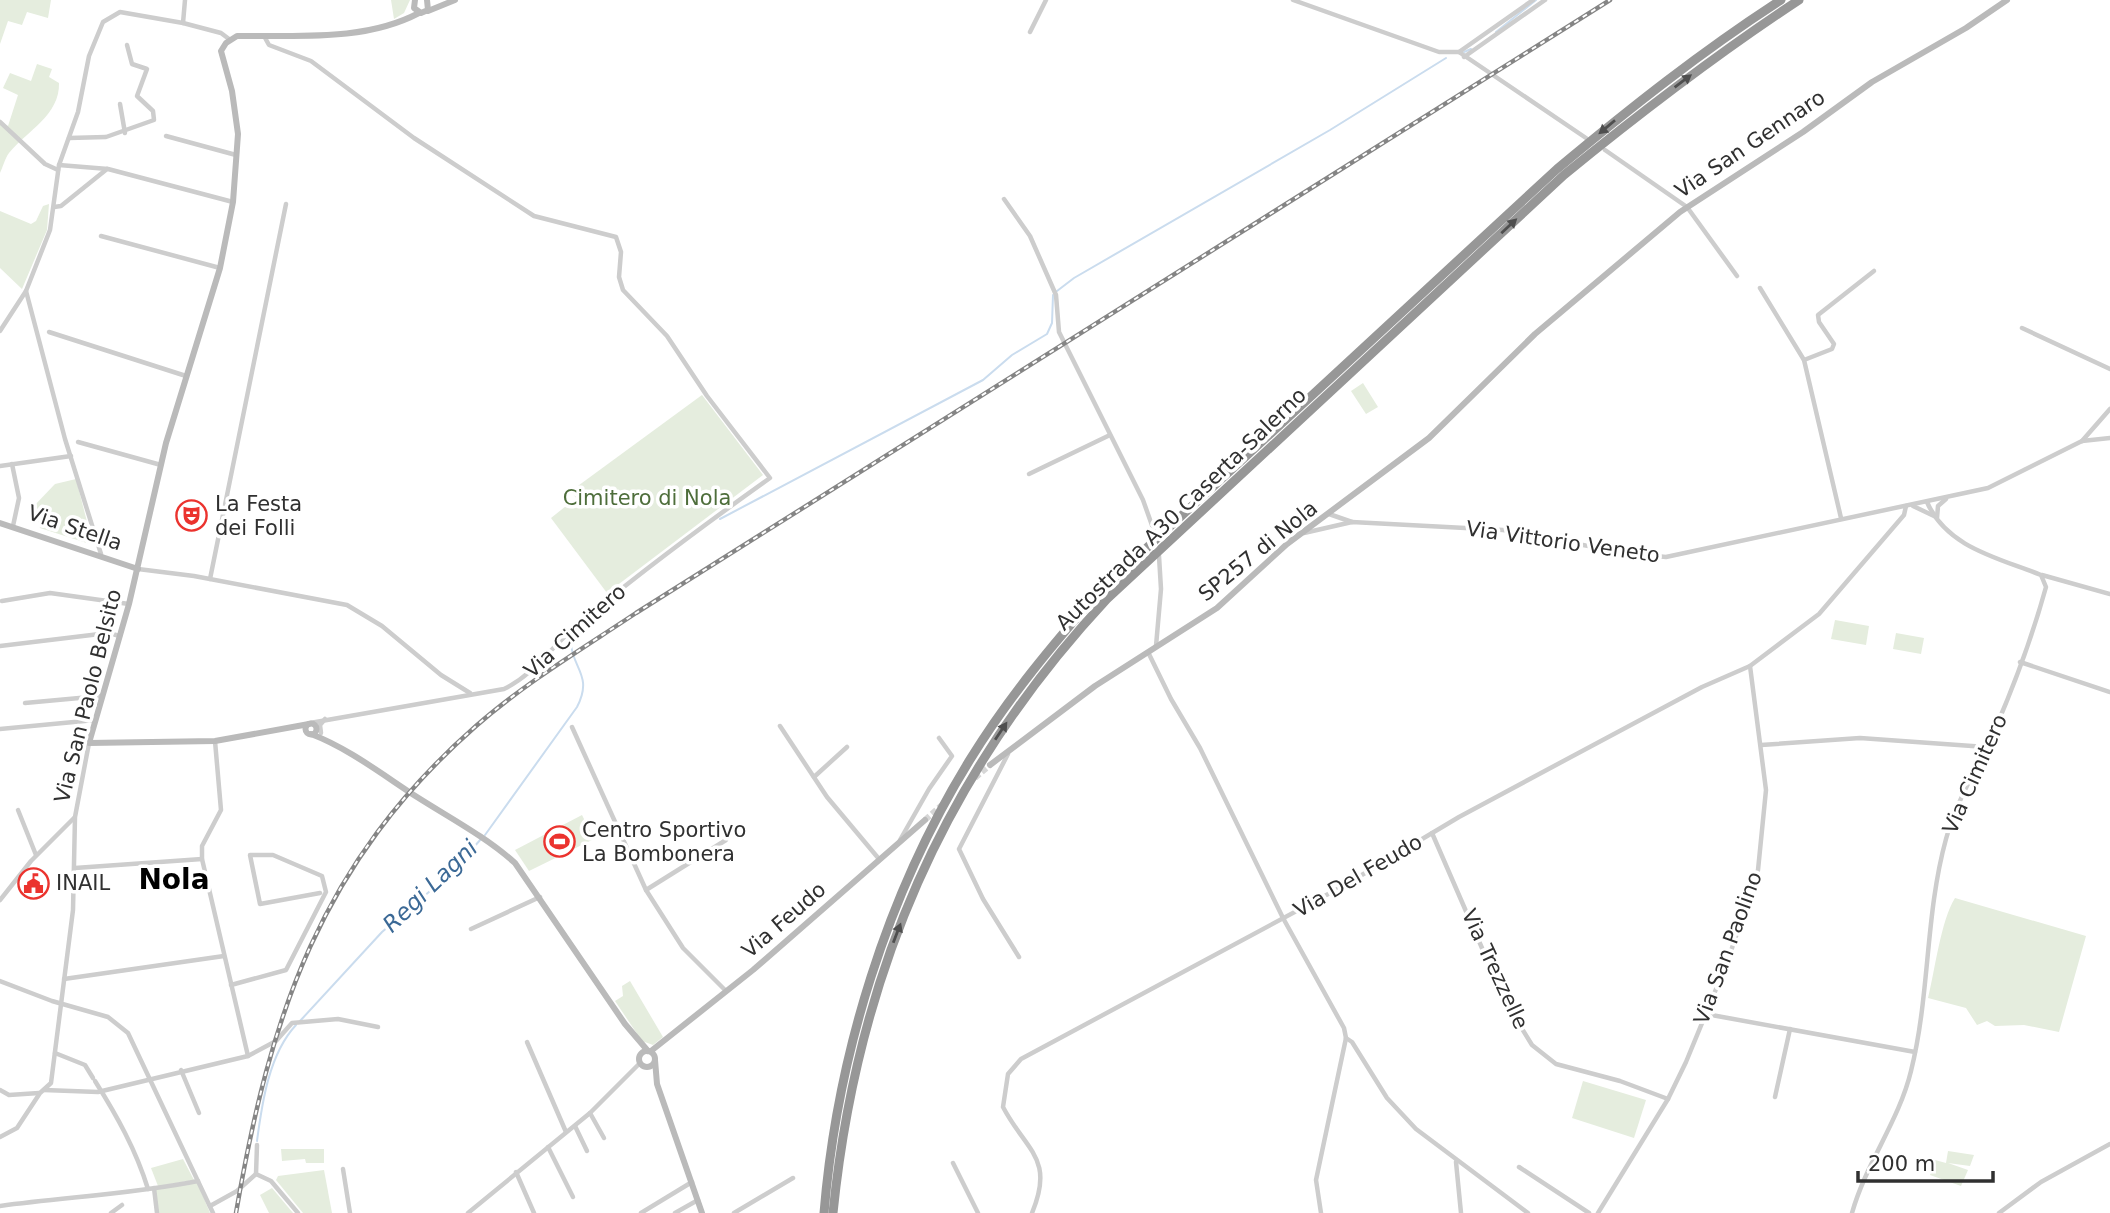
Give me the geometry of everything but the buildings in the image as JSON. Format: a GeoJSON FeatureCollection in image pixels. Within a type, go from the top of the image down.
{"type":"FeatureCollection","features":[{"type":"Feature","properties":{"kind":"highway","name":"Autostrada A30 Caserta-Salerno"},"geometry":{"type":"LineString","coordinates":[[824,1213],[828,1160],[842,1080],[887,929],[932,829],[970,760],[1006,704],[1055,641],[1100,591],[1557,169],[1624,112],[1729,34],[1781,0]]}},
{"type":"Feature","properties":{"kind":"highway","name":"Autostrada A30 Caserta-Salerno"},"geometry":{"type":"LineString","coordinates":[[833,1213],[851,1081],[871,1005],[897,932],[940,833],[963,791],[998,734],[1063,646],[1137,571],[1564,176],[1632,119],[1736,41],[1800,0]]}},
{"type":"Feature","properties":{"kind":"main road"},"geometry":{"type":"LineString","coordinates":[[423,12],[428,0],[445,4]]}},
{"type":"Feature","properties":{"kind":"main road"},"geometry":{"type":"LineString","coordinates":[[229,39],[237,36],[349,33],[401,21],[455,0]]}},
{"type":"Feature","properties":{"kind":"main road","name":"Via San Gennaro"},"geometry":{"type":"LineString","coordinates":[[1529,340],[1687,207],[1804,132],[1872,82],[1966,28],[2007,0]]}},
{"type":"Feature","properties":{"kind":"main road"},"geometry":{"type":"LineString","coordinates":[[401,21],[414,1],[423,12]]}},
{"type":"Feature","properties":{"kind":"main road","name":"Via San Paolo Belsito"},"geometry":{"type":"LineString","coordinates":[[89,743],[138,569],[166,443],[220,268],[233,202],[237,134],[232,91],[221,56],[229,39]]}},
{"type":"Feature","properties":{"kind":"main road","name":"SP257 di Nola"},"geometry":{"type":"LineString","coordinates":[[990,765],[1046,720],[1217,608],[1299,534],[1341,506],[1446,425],[1529,340]]}},
{"type":"Feature","properties":{"kind":"main road","name":"Via Stella"},"geometry":{"type":"LineString","coordinates":[[0,523],[101,554],[138,569]]}},
{"type":"Feature","properties":{"kind":"main road"},"geometry":{"type":"LineString","coordinates":[[89,743],[215,741],[311,724]]}},
{"type":"Feature","properties":{"kind":"main road"},"geometry":{"type":"LineString","coordinates":[[311,724],[334,744],[490,844],[523,872],[625,1024],[652,1055],[657,1084],[702,1213]]}},
{"type":"Feature","properties":{"kind":"main road"},"geometry":{"type":"LineString","coordinates":[[309,734],[305,728],[311,724]]}},
{"type":"Feature","properties":{"kind":"main road"},"geometry":{"type":"LineString","coordinates":[[279,730],[309,734],[334,744]]}},
{"type":"Feature","properties":{"kind":"main road","name":"Via Feudo"},"geometry":{"type":"LineString","coordinates":[[652,1055],[925,820]]}},
{"type":"Feature","properties":{"kind":"main road"},"geometry":{"type":"LineString","coordinates":[[625,1024],[641,1062],[657,1084]]}},
{"type":"Feature","properties":{"kind":"main road"},"geometry":{"type":"LineString","coordinates":[[641,1062],[652,1055]]}},
{"type":"Feature","properties":{"kind":"main road"},"geometry":{"type":"LineString","coordinates":[[641,1062],[652,1065],[652,1055]]}},
{"type":"Feature","properties":{"kind":"street"},"geometry":{"type":"LineString","coordinates":[[183,23],[185,0]]}},
{"type":"Feature","properties":{"kind":"street"},"geometry":{"type":"LineString","coordinates":[[1030,32],[1046,0]]}},
{"type":"Feature","properties":{"kind":"street"},"geometry":{"type":"LineString","coordinates":[[1293,0],[1439,52],[1459,52],[1532,0]]}},
{"type":"Feature","properties":{"kind":"street"},"geometry":{"type":"LineString","coordinates":[[1464,57],[1545,0]]}},
{"type":"Feature","properties":{"kind":"street"},"geometry":{"type":"LineString","coordinates":[[0,331],[26,291],[50,230],[59,167],[78,112],[89,56],[103,22],[120,12],[183,23],[221,33],[229,39]]}},
{"type":"Feature","properties":{"kind":"street","name":"Via Cimitero"},"geometry":{"type":"LineString","coordinates":[[264,36],[269,45],[311,61],[414,138],[534,216],[616,237],[621,252],[618,277],[623,290],[667,336],[707,396],[770,478],[654,561],[573,628],[545,660],[515,684],[505,689],[326,719],[311,724]]}},
{"type":"Feature","properties":{"kind":"street"},"geometry":{"type":"LineString","coordinates":[[69,138],[91,139],[125,133],[156,117],[152,109],[136,96],[147,69],[132,64],[127,45]]}},
{"type":"Feature","properties":{"kind":"street"},"geometry":{"type":"LineString","coordinates":[[1459,52],[1586,138]]}},
{"type":"Feature","properties":{"kind":"street"},"geometry":{"type":"LineString","coordinates":[[120,104],[125,133]]}},
{"type":"Feature","properties":{"kind":"street"},"geometry":{"type":"LineString","coordinates":[[0,122],[45,164],[108,169],[233,202]]}},
{"type":"Feature","properties":{"kind":"street"},"geometry":{"type":"LineString","coordinates":[[166,136],[236,155]]}},
{"type":"Feature","properties":{"kind":"street"},"geometry":{"type":"LineString","coordinates":[[1605,150],[1687,207],[1737,276]]}},
{"type":"Feature","properties":{"kind":"street"},"geometry":{"type":"LineString","coordinates":[[54,207],[61,206],[108,169]]}},
{"type":"Feature","properties":{"kind":"street"},"geometry":{"type":"LineString","coordinates":[[1004,200],[1030,236],[1054,293],[1059,332],[1143,499],[1154,531]]}},
{"type":"Feature","properties":{"kind":"street"},"geometry":{"type":"LineString","coordinates":[[210,579],[286,204]]}},
{"type":"Feature","properties":{"kind":"street"},"geometry":{"type":"LineString","coordinates":[[101,236],[220,268]]}},
{"type":"Feature","properties":{"kind":"street"},"geometry":{"type":"LineString","coordinates":[[1804,359],[1832,349],[1834,344],[1819,322],[1818,315],[1874,271]]}},
{"type":"Feature","properties":{"kind":"street"},"geometry":{"type":"LineString","coordinates":[[1760,288],[1804,359],[1841,518]]}},
{"type":"Feature","properties":{"kind":"street"},"geometry":{"type":"LineString","coordinates":[[26,291],[101,554]]}},
{"type":"Feature","properties":{"kind":"street"},"geometry":{"type":"LineString","coordinates":[[2022,328],[2110,369]]}},
{"type":"Feature","properties":{"kind":"street"},"geometry":{"type":"LineString","coordinates":[[50,332],[186,376]]}},
{"type":"Feature","properties":{"kind":"street"},"geometry":{"type":"LineString","coordinates":[[2082,441],[2110,409]]}},
{"type":"Feature","properties":{"kind":"street"},"geometry":{"type":"LineString","coordinates":[[1029,474],[1110,435]]}},
{"type":"Feature","properties":{"kind":"street","name":"Via Vittorio Veneto"},"geometry":{"type":"LineString","coordinates":[[1299,534],[1352,523],[1503,530],[1626,553],[1666,557],[1841,518],[1947,498],[2011,479],[2082,441],[2110,438]]}},
{"type":"Feature","properties":{"kind":"street"},"geometry":{"type":"LineString","coordinates":[[78,442],[161,466]]}},
{"type":"Feature","properties":{"kind":"street"},"geometry":{"type":"LineString","coordinates":[[0,466],[71,456]]}},
{"type":"Feature","properties":{"kind":"street"},"geometry":{"type":"LineString","coordinates":[[12,464],[19,498],[13,526]]}},
{"type":"Feature","properties":{"kind":"street"},"geometry":{"type":"LineString","coordinates":[[1937,519],[1938,506],[1947,498]]}},
{"type":"Feature","properties":{"kind":"street"},"geometry":{"type":"LineString","coordinates":[[1927,502],[1937,519],[1952,534],[1977,551],[2041,575],[2110,594]]}},
{"type":"Feature","properties":{"kind":"street"},"geometry":{"type":"LineString","coordinates":[[1432,833],[1682,697],[1751,666],[1819,614],[1904,515],[1909,505],[1937,519]]}},
{"type":"Feature","properties":{"kind":"street"},"geometry":{"type":"LineString","coordinates":[[1341,506],[1339,513],[1343,519]]}},
{"type":"Feature","properties":{"kind":"street"},"geometry":{"type":"LineString","coordinates":[[1329,514],[1352,523]]}},
{"type":"Feature","properties":{"kind":"street"},"geometry":{"type":"LineString","coordinates":[[1156,647],[1161,589],[1159,556]]}},
{"type":"Feature","properties":{"kind":"street"},"geometry":{"type":"LineString","coordinates":[[138,569],[210,579],[347,605],[382,626],[441,675],[471,693]]}},
{"type":"Feature","properties":{"kind":"street","name":"Via Cimitero"},"geometry":{"type":"LineString","coordinates":[[1852,1213],[1873,1156],[1905,1091],[1915,1052],[1934,903],[1946,839],[1956,807],[1986,747],[2020,662],[2046,587],[2041,575]]}},
{"type":"Feature","properties":{"kind":"street"},"geometry":{"type":"LineString","coordinates":[[2,601],[50,593],[129,604]]}},
{"type":"Feature","properties":{"kind":"street"},"geometry":{"type":"LineString","coordinates":[[0,646],[108,633],[120,636]]}},
{"type":"Feature","properties":{"kind":"street"},"geometry":{"type":"LineString","coordinates":[[1148,652],[1171,699],[1200,748],[1283,918],[1341,1018],[1346,1038],[1316,1180],[1321,1213]]}},
{"type":"Feature","properties":{"kind":"street"},"geometry":{"type":"LineString","coordinates":[[2020,662],[2110,692]]}},
{"type":"Feature","properties":{"kind":"street","name":"Via San Paolino"},"geometry":{"type":"LineString","coordinates":[[1598,1213],[1668,1099],[1706,1014],[1758,870],[1766,790],[1751,666]]}},
{"type":"Feature","properties":{"kind":"street"},"geometry":{"type":"LineString","coordinates":[[25,703],[101,696]]}},
{"type":"Feature","properties":{"kind":"street"},"geometry":{"type":"LineString","coordinates":[[321,733],[320,725],[326,719]]}},
{"type":"Feature","properties":{"kind":"street"},"geometry":{"type":"LineString","coordinates":[[0,729],[95,720]]}},
{"type":"Feature","properties":{"kind":"street"},"geometry":{"type":"LineString","coordinates":[[780,726],[814,777],[879,859]]}},
{"type":"Feature","properties":{"kind":"street"},"geometry":{"type":"LineString","coordinates":[[572,727],[646,890],[683,948],[726,992]]}},
{"type":"Feature","properties":{"kind":"street"},"geometry":{"type":"LineString","coordinates":[[900,841],[929,789],[952,756],[939,738]]}},
{"type":"Feature","properties":{"kind":"street"},"geometry":{"type":"LineString","coordinates":[[1761,745],[1860,738],[1986,747]]}},
{"type":"Feature","properties":{"kind":"street"},"geometry":{"type":"LineString","coordinates":[[215,741],[222,810],[202,846],[202,859],[247,1056]]}},
{"type":"Feature","properties":{"kind":"street","name":"Via San Paolo Belsito"},"geometry":{"type":"LineString","coordinates":[[0,1137],[18,1128],[42,1091],[51,1083],[75,868],[75,817],[89,743]]}},
{"type":"Feature","properties":{"kind":"street"},"geometry":{"type":"LineString","coordinates":[[814,777],[847,747]]}},
{"type":"Feature","properties":{"kind":"street"},"geometry":{"type":"LineString","coordinates":[[1010,750],[959,849],[997,923],[1020,957]]}},
{"type":"Feature","properties":{"kind":"street"},"geometry":{"type":"LineString","coordinates":[[18,810],[36,855]]}},
{"type":"Feature","properties":{"kind":"street"},"geometry":{"type":"LineString","coordinates":[[0,900],[36,855],[75,817]]}},
{"type":"Feature","properties":{"kind":"street","name":"Via Del Feudo"},"geometry":{"type":"LineString","coordinates":[[1032,1213],[1042,1181],[1039,1161],[1003,1107],[1008,1074],[1017,1063],[1063,1035],[1283,918],[1432,833]]}},
{"type":"Feature","properties":{"kind":"street","name":"Via Trezzelle"},"geometry":{"type":"LineString","coordinates":[[1432,833],[1505,1001],[1536,1049],[1556,1064],[1620,1081],[1668,1099]]}},
{"type":"Feature","properties":{"kind":"street"},"geometry":{"type":"LineString","coordinates":[[646,890],[726,840]]}},
{"type":"Feature","properties":{"kind":"street"},"geometry":{"type":"LineString","coordinates":[[231,985],[286,970],[326,892],[322,876],[273,855],[250,855],[260,904],[320,892]]}},
{"type":"Feature","properties":{"kind":"street"},"geometry":{"type":"LineString","coordinates":[[75,868],[202,859]]}},
{"type":"Feature","properties":{"kind":"street"},"geometry":{"type":"LineString","coordinates":[[471,929],[540,897]]}},
{"type":"Feature","properties":{"kind":"street"},"geometry":{"type":"LineString","coordinates":[[64,979],[224,956]]}},
{"type":"Feature","properties":{"kind":"street"},"geometry":{"type":"LineString","coordinates":[[0,981],[117,1023],[135,1046],[213,1213]]}},
{"type":"Feature","properties":{"kind":"street"},"geometry":{"type":"LineString","coordinates":[[1706,1014],[1915,1052]]}},
{"type":"Feature","properties":{"kind":"street"},"geometry":{"type":"LineString","coordinates":[[0,1090],[9,1095],[42,1091],[102,1091],[247,1056],[275,1041],[292,1023],[338,1019],[378,1027]]}},
{"type":"Feature","properties":{"kind":"street"},"geometry":{"type":"LineString","coordinates":[[1775,1097],[1790,1029]]}},
{"type":"Feature","properties":{"kind":"street"},"geometry":{"type":"LineString","coordinates":[[1346,1038],[1352,1042],[1399,1112],[1456,1161],[1528,1213]]}},
{"type":"Feature","properties":{"kind":"street"},"geometry":{"type":"LineString","coordinates":[[527,1042],[566,1132]]}},
{"type":"Feature","properties":{"kind":"street"},"geometry":{"type":"LineString","coordinates":[[55,1053],[85,1065],[102,1091],[140,1160],[157,1213]]}},
{"type":"Feature","properties":{"kind":"street"},"geometry":{"type":"LineString","coordinates":[[468,1213],[590,1113],[641,1062]]}},
{"type":"Feature","properties":{"kind":"street"},"geometry":{"type":"LineString","coordinates":[[181,1070],[199,1113]]}},
{"type":"Feature","properties":{"kind":"street"},"geometry":{"type":"LineString","coordinates":[[590,1113],[604,1138]]}},
{"type":"Feature","properties":{"kind":"street"},"geometry":{"type":"LineString","coordinates":[[575,1126],[587,1151]]}},
{"type":"Feature","properties":{"kind":"street"},"geometry":{"type":"LineString","coordinates":[[1999,1213],[2042,1182],[2110,1144]]}},
{"type":"Feature","properties":{"kind":"street"},"geometry":{"type":"LineString","coordinates":[[210,1206],[237,1191],[256,1174],[257,1145]]}},
{"type":"Feature","properties":{"kind":"street"},"geometry":{"type":"LineString","coordinates":[[548,1147],[573,1198]]}},
{"type":"Feature","properties":{"kind":"street"},"geometry":{"type":"LineString","coordinates":[[1456,1161],[1461,1213]]}},
{"type":"Feature","properties":{"kind":"street"},"geometry":{"type":"LineString","coordinates":[[953,1163],[978,1213]]}},
{"type":"Feature","properties":{"kind":"street"},"geometry":{"type":"LineString","coordinates":[[1519,1167],[1589,1213]]}},
{"type":"Feature","properties":{"kind":"street"},"geometry":{"type":"LineString","coordinates":[[343,1169],[350,1213]]}},
{"type":"Feature","properties":{"kind":"street"},"geometry":{"type":"LineString","coordinates":[[516,1172],[534,1213]]}},
{"type":"Feature","properties":{"kind":"street"},"geometry":{"type":"LineString","coordinates":[[256,1174],[274,1184],[298,1213]]}},
{"type":"Feature","properties":{"kind":"street"},"geometry":{"type":"LineString","coordinates":[[734,1213],[793,1178]]}},
{"type":"Feature","properties":{"kind":"street"},"geometry":{"type":"LineString","coordinates":[[0,1206],[198,1181]]}},
{"type":"Feature","properties":{"kind":"street"},"geometry":{"type":"LineString","coordinates":[[641,1213],[692,1182]]}},
{"type":"Feature","properties":{"kind":"street"},"geometry":{"type":"LineString","coordinates":[[675,1213],[698,1200]]}},
{"type":"Feature","properties":{"kind":"street"},"geometry":{"type":"LineString","coordinates":[[111,1213],[122,1205]]}},
{"type":"Feature","properties":{"kind":"green space"},"geometry":{"type":"Polygon","coordinates":[[[0,0],[51,0],[48,18],[27,12],[22,25],[8,21],[0,44],[0,0]]]}},
{"type":"Feature","properties":{"kind":"green space"},"geometry":{"type":"Polygon","coordinates":[[[391,0],[410,0],[404,13],[394,19],[391,0]]]}},
{"type":"Feature","properties":{"kind":"green space"},"geometry":{"type":"Polygon","coordinates":[[[37,64],[52,69],[49,77],[59,83],[58,94],[41,122],[6,157],[0,173],[0,121],[8,126],[18,95],[3,88],[10,73],[31,81],[37,64]]]}},
{"type":"Feature","properties":{"kind":"green space"},"geometry":{"type":"Polygon","coordinates":[[[49,204],[47,230],[22,289],[0,268],[0,211],[31,224],[36,221],[43,206],[49,204]]]}},
{"type":"Feature","properties":{"kind":"green space"},"geometry":{"type":"Polygon","coordinates":[[[1363,383],[1378,407],[1366,414],[1351,391],[1363,383]]]}},
{"type":"Feature","properties":{"kind":"green space","name":"Cimitero di Nola"},"geometry":{"type":"Polygon","coordinates":[[[702,395],[763,475],[607,593],[551,518],[576,498],[571,491],[702,395]]]}},
{"type":"Feature","properties":{"kind":"green space"},"geometry":{"type":"Polygon","coordinates":[[[76,479],[93,545],[40,528],[34,506],[55,484],[76,479]]]}},
{"type":"Feature","properties":{"kind":"green space"},"geometry":{"type":"Polygon","coordinates":[[[1835,620],[1869,626],[1866,645],[1831,639],[1835,620]]]}},
{"type":"Feature","properties":{"kind":"green space"},"geometry":{"type":"Polygon","coordinates":[[[1896,633],[1924,638],[1921,654],[1893,649],[1896,633]]]}},
{"type":"Feature","properties":{"kind":"green space","name":"Centro Sportivo La Bombonera"},"geometry":{"type":"Polygon","coordinates":[[[582,815],[594,839],[529,871],[515,850],[582,815]]]}},
{"type":"Feature","properties":{"kind":"green space"},"geometry":{"type":"Polygon","coordinates":[[[1955,898],[2086,936],[2059,1032],[2024,1025],[1995,1026],[1987,1021],[1977,1025],[1966,1008],[1928,998],[1942,932],[1955,898]]]}},
{"type":"Feature","properties":{"kind":"green space"},"geometry":{"type":"Polygon","coordinates":[[[630,981],[663,1037],[653,1045],[642,1041],[615,1001],[623,996],[622,986],[630,981]]]}},
{"type":"Feature","properties":{"kind":"green space"},"geometry":{"type":"Polygon","coordinates":[[[1583,1081],[1646,1100],[1634,1138],[1572,1118],[1583,1081]]]}},
{"type":"Feature","properties":{"kind":"green space"},"geometry":{"type":"Polygon","coordinates":[[[281,1149],[324,1149],[324,1163],[306,1163],[305,1159],[282,1161],[281,1149]]]}},
{"type":"Feature","properties":{"kind":"green space"},"geometry":{"type":"Polygon","coordinates":[[[1948,1151],[1974,1155],[1970,1166],[1948,1163],[1968,1170],[1961,1186],[1930,1175],[1935,1160],[1946,1163],[1948,1151]]]}},
{"type":"Feature","properties":{"kind":"green space"},"geometry":{"type":"Polygon","coordinates":[[[183,1159],[194,1180],[158,1186],[151,1168],[183,1159]]]}},
{"type":"Feature","properties":{"kind":"green space"},"geometry":{"type":"Polygon","coordinates":[[[324,1170],[332,1213],[303,1213],[276,1180],[278,1176],[324,1170]]]}},
{"type":"Feature","properties":{"kind":"green space"},"geometry":{"type":"Polygon","coordinates":[[[197,1182],[210,1213],[158,1213],[155,1189],[197,1182]]]}},
{"type":"Feature","properties":{"kind":"green space"},"geometry":{"type":"Polygon","coordinates":[[[272,1188],[293,1213],[269,1213],[260,1195],[272,1188]]]}},
{"type":"Feature","properties":{"kind":"waterway"},"geometry":{"type":"LineString","coordinates":[[1496,32],[1536,0]]}},
{"type":"Feature","properties":{"kind":"waterway"},"geometry":{"type":"LineString","coordinates":[[1464,52],[1471,49]]}},
{"type":"Feature","properties":{"kind":"waterway"},"geometry":{"type":"LineString","coordinates":[[1057,291],[1074,278],[1330,130],[1446,58]]}},
{"type":"Feature","properties":{"kind":"waterway"},"geometry":{"type":"LineString","coordinates":[[720,519],[983,380],[1012,355],[1047,334],[1052,323],[1053,295]]}},
{"type":"Feature","properties":{"kind":"waterway","name":"Regi Lagni"},"geometry":{"type":"LineString","coordinates":[[485,835],[577,707],[583,680],[571,644],[577,634],[614,601]]}},
{"type":"Feature","properties":{"kind":"waterway","name":"Regi Lagni"},"geometry":{"type":"LineString","coordinates":[[300,1021],[382,932],[450,874],[481,839]]}},
{"type":"Feature","properties":{"kind":"waterway","name":"Regi Lagni"},"geometry":{"type":"LineString","coordinates":[[257,1141],[264,1095],[273,1064],[296,1025]]}},
{"type":"Feature","properties":{"kind":"tunnel"},"geometry":{"type":"LineString","coordinates":[[975,778],[990,765]]}},
{"type":"Feature","properties":{"kind":"tunnel"},"geometry":{"type":"LineString","coordinates":[[925,820],[942,805]]}},
{"type":"Feature","properties":{"kind":"railway"},"geometry":{"type":"LineString","coordinates":[[236,1213],[266,1073],[286,1008],[310,947],[340,888],[377,832],[422,778],[476,726],[534,681],[636,613],[1610,0]]}},
{"type":"Feature","properties":{"kind":"place","name":"La Festa dei Folli"},"geometry":{"type":"Point","coordinates":[192,516]}},
{"type":"Feature","properties":{"kind":"place","name":"Centro Sportivo La Bombonera"},"geometry":{"type":"Point","coordinates":[559,842]}},
{"type":"Feature","properties":{"kind":"place","name":"INAIL"},"geometry":{"type":"Point","coordinates":[33,883]}},
{"type":"Feature","properties":{"kind":"district","name":"Nola"},"geometry":{"type":"Point","coordinates":[174,879]}}]}
